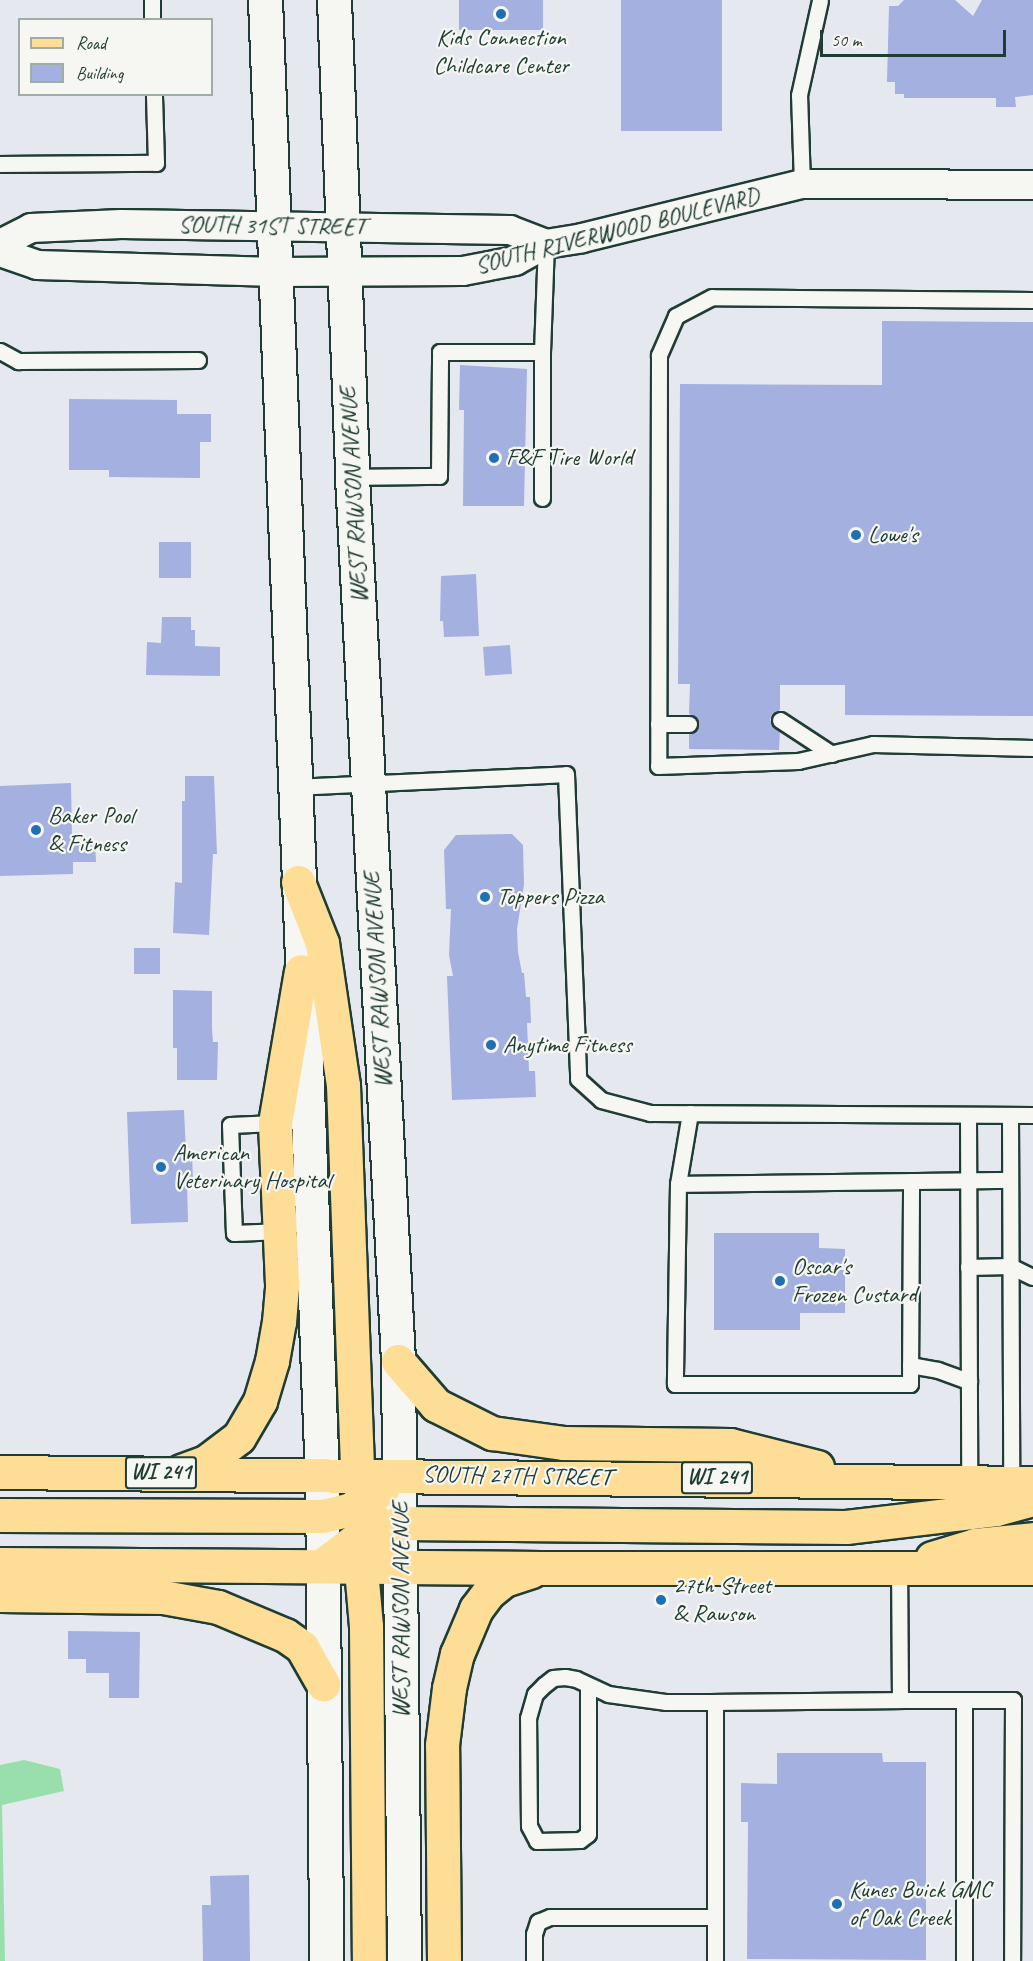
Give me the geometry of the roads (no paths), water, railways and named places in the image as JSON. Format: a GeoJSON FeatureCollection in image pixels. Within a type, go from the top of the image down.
{"type":"FeatureCollection","features":[{"type":"Feature","properties":{"kind":"main road"},"geometry":{"type":"LineString","coordinates":[[177,1473],[206,1462],[239,1437],[260,1401],[272,1360],[279,1322],[282,1284],[295,1230],[301,971],[265,0]]}},
{"type":"Feature","properties":{"kind":"main road","name":"WEST RAWSON AVENUE"},"geometry":{"type":"LineString","coordinates":[[326,1961],[321,1566],[401,1475],[398,1361],[352,477],[334,0]]}},
{"type":"Feature","properties":{"kind":"main road"},"geometry":{"type":"LineString","coordinates":[[298,882],[321,943],[343,1085],[366,1626],[369,1961]]}},
{"type":"Feature","properties":{"kind":"main road"},"geometry":{"type":"LineString","coordinates":[[301,971],[275,1123],[295,1230],[322,1475]]}},
{"type":"Feature","properties":{"kind":"main road"},"geometry":{"type":"LineString","coordinates":[[398,1361],[436,1405],[492,1433],[564,1443],[730,1444],[868,1480]]}},
{"type":"Feature","properties":{"kind":"main road","name":"SOUTH 27TH STREET"},"geometry":{"type":"LineString","coordinates":[[0,1472],[322,1475],[361,1520]]}},
{"type":"Feature","properties":{"kind":"main road","name":"SOUTH 27TH STREET"},"geometry":{"type":"LineString","coordinates":[[0,1564],[321,1566],[401,1475],[969,1480],[1026,1488]]}},
{"type":"Feature","properties":{"kind":"main road"},"geometry":{"type":"LineString","coordinates":[[0,1515],[846,1527],[996,1509],[1026,1488]]}},
{"type":"Feature","properties":{"kind":"main road","name":"WEST RAWSON AVENUE"},"geometry":{"type":"LineString","coordinates":[[361,1520],[400,1566],[404,1961]]}},
{"type":"Feature","properties":{"kind":"main road"},"geometry":{"type":"LineString","coordinates":[[899,1568],[975,1545],[1033,1539]]}},
{"type":"Feature","properties":{"kind":"main road"},"geometry":{"type":"LineString","coordinates":[[400,1566],[1033,1568]]}},
{"type":"Feature","properties":{"kind":"main road"},"geometry":{"type":"LineString","coordinates":[[444,1961],[442,1745],[448,1688],[465,1633],[476,1609],[488,1593],[504,1580],[541,1568]]}},
{"type":"Feature","properties":{"kind":"main road"},"geometry":{"type":"LineString","coordinates":[[0,1595],[163,1597],[218,1607],[285,1635],[302,1647],[323,1684]]}},
{"type":"Feature","properties":{"kind":"street","name":"SOUTH RIVERWOOD BOULEVARD"},"geometry":{"type":"LineString","coordinates":[[345,271],[463,271],[515,261],[546,244],[582,238],[802,184],[1033,185]]}},
{"type":"Feature","properties":{"kind":"street","name":"SOUTH 31ST STREET"},"geometry":{"type":"LineString","coordinates":[[0,244],[32,228],[122,224],[510,230],[546,244]]}},
{"type":"Feature","properties":{"kind":"street","name":"SOUTH 31ST STREET"},"geometry":{"type":"LineString","coordinates":[[0,252],[37,265],[276,272],[345,271]]}},
{"type":"Feature","properties":{"kind":"lane"},"geometry":{"type":"LineString","coordinates":[[152,0],[152,18]]}},
{"type":"Feature","properties":{"kind":"lane"},"geometry":{"type":"LineString","coordinates":[[802,184],[799,95],[820,0]]}},
{"type":"Feature","properties":{"kind":"lane"},"geometry":{"type":"LineString","coordinates":[[0,164],[156,163],[154,96]]}},
{"type":"Feature","properties":{"kind":"lane"},"geometry":{"type":"LineString","coordinates":[[542,498],[542,352],[546,244]]}},
{"type":"Feature","properties":{"kind":"lane"},"geometry":{"type":"LineString","coordinates":[[1033,300],[712,297],[676,316],[659,355],[658,766],[798,761],[873,744],[1033,748]]}},
{"type":"Feature","properties":{"kind":"lane"},"geometry":{"type":"LineString","coordinates":[[0,351],[18,361],[198,360]]}},
{"type":"Feature","properties":{"kind":"lane"},"geometry":{"type":"LineString","coordinates":[[352,477],[439,476],[440,352],[542,352]]}},
{"type":"Feature","properties":{"kind":"lane"},"geometry":{"type":"LineString","coordinates":[[780,720],[832,754]]}},
{"type":"Feature","properties":{"kind":"lane"},"geometry":{"type":"LineString","coordinates":[[658,724],[689,724]]}},
{"type":"Feature","properties":{"kind":"lane"},"geometry":{"type":"LineString","coordinates":[[295,787],[566,774],[578,1079],[601,1100],[650,1113],[1033,1115]]}},
{"type":"Feature","properties":{"kind":"lane"},"geometry":{"type":"LineString","coordinates":[[690,1113],[678,1184],[675,1384],[909,1384],[911,1181]]}},
{"type":"Feature","properties":{"kind":"lane"},"geometry":{"type":"LineString","coordinates":[[968,1115],[969,1480]]}},
{"type":"Feature","properties":{"kind":"lane"},"geometry":{"type":"LineString","coordinates":[[1010,1115],[1010,1266],[1026,1488]]}},
{"type":"Feature","properties":{"kind":"lane"},"geometry":{"type":"LineString","coordinates":[[275,1123],[230,1125],[234,1233],[295,1230]]}},
{"type":"Feature","properties":{"kind":"lane"},"geometry":{"type":"LineString","coordinates":[[678,1184],[1010,1180]]}},
{"type":"Feature","properties":{"kind":"lane"},"geometry":{"type":"LineString","coordinates":[[968,1267],[1010,1266],[1033,1277]]}},
{"type":"Feature","properties":{"kind":"lane"},"geometry":{"type":"LineString","coordinates":[[910,1365],[938,1370],[969,1382]]}},
{"type":"Feature","properties":{"kind":"lane"},"geometry":{"type":"LineString","coordinates":[[899,1568],[900,1701]]}},
{"type":"Feature","properties":{"kind":"lane"},"geometry":{"type":"LineString","coordinates":[[588,1687],[588,1834],[580,1840],[537,1841],[529,1826],[531,1704],[535,1694],[553,1678],[576,1679],[588,1687],[608,1694],[666,1702],[1013,1700],[1012,1961]]}},
{"type":"Feature","properties":{"kind":"lane"},"geometry":{"type":"LineString","coordinates":[[964,1701],[964,1961]]}},
{"type":"Feature","properties":{"kind":"lane"},"geometry":{"type":"LineString","coordinates":[[715,1702],[715,1961]]}},
{"type":"Feature","properties":{"kind":"lane"},"geometry":{"type":"LineString","coordinates":[[534,1961],[534,1934],[538,1922],[550,1917],[715,1917]]}},
{"type":"Feature","properties":{"kind":"place","name":"Kids Connection Childcare Center"},"geometry":{"type":"Point","coordinates":[501,14]}},
{"type":"Feature","properties":{"kind":"place","name":"F&F Tire World"},"geometry":{"type":"Point","coordinates":[494,458]}},
{"type":"Feature","properties":{"kind":"place","name":"Lowe's"},"geometry":{"type":"Point","coordinates":[856,535]}},
{"type":"Feature","properties":{"kind":"place","name":"Baker Pool & Fitness"},"geometry":{"type":"Point","coordinates":[36,830]}},
{"type":"Feature","properties":{"kind":"place","name":"Toppers Pizza"},"geometry":{"type":"Point","coordinates":[485,897]}},
{"type":"Feature","properties":{"kind":"place","name":"Anytime Fitness"},"geometry":{"type":"Point","coordinates":[491,1045]}},
{"type":"Feature","properties":{"kind":"place","name":"American Veterinary Hospital"},"geometry":{"type":"Point","coordinates":[161,1167]}},
{"type":"Feature","properties":{"kind":"place","name":"Oscar's Frozen Custard"},"geometry":{"type":"Point","coordinates":[780,1281]}},
{"type":"Feature","properties":{"kind":"place","name":"27th Street & Rawson"},"geometry":{"type":"Point","coordinates":[661,1600]}},
{"type":"Feature","properties":{"kind":"place","name":"Kunes Buick GMC of Oak Creek"},"geometry":{"type":"Point","coordinates":[837,1904]}}]}
